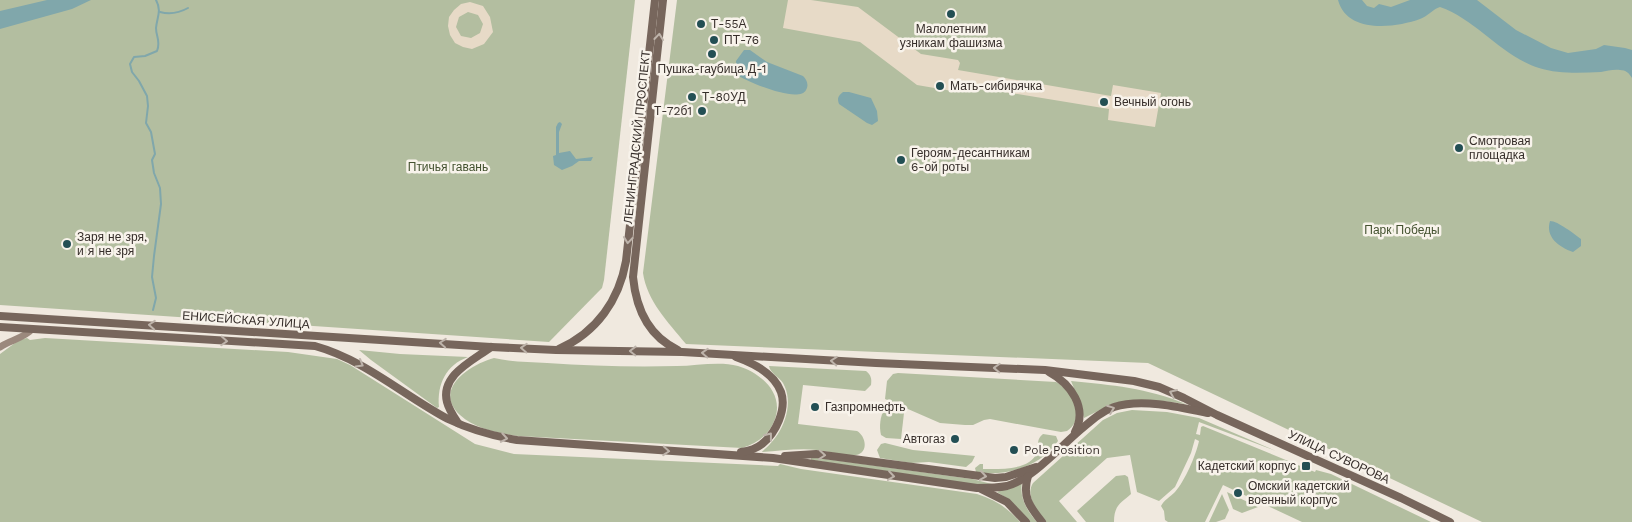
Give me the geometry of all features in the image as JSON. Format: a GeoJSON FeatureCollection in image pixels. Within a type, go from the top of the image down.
{"type":"FeatureCollection","features":[{"type":"Feature","properties":{"kind":"main road","name":"ЛЕНИНГРАДСКИЙ ПРОСПЕКТ"},"geometry":{"type":"LineString","coordinates":[[556,350],[591,327],[606,312],[617,293],[623,277],[655,0]]}},
{"type":"Feature","properties":{"kind":"main road","name":"ЛЕНИНГРАДСКИЙ ПРОСПЕКТ"},"geometry":{"type":"LineString","coordinates":[[663,0],[633,277],[635,296],[653,332],[668,345],[682,352]]}},
{"type":"Feature","properties":{"kind":"main road","name":"ЕНИСЕЙСКАЯ УЛИЦА"},"geometry":{"type":"LineString","coordinates":[[0,316],[491,347],[682,352],[1045,370],[1134,381],[1150,385],[1184,398],[1217,415]]}},
{"type":"Feature","properties":{"kind":"main road","name":"ЕНИСЕЙСКАЯ УЛИЦА"},"geometry":{"type":"LineString","coordinates":[[0,327],[315,346],[331,350],[352,359],[447,418],[488,435],[517,440],[773,458]]}},
{"type":"Feature","properties":{"kind":"main road"},"geometry":{"type":"LineString","coordinates":[[0,347],[20,336],[28,334],[32,329]]}},
{"type":"Feature","properties":{"kind":"main road"},"geometry":{"type":"LineString","coordinates":[[458,423],[447,404],[446,394],[448,387],[461,367],[491,347]]}},
{"type":"Feature","properties":{"kind":"main road"},"geometry":{"type":"LineString","coordinates":[[726,455],[748,451],[762,445],[772,434],[781,418],[783,402],[781,392],[773,379],[759,367],[728,354]]}},
{"type":"Feature","properties":{"kind":"main road"},"geometry":{"type":"LineString","coordinates":[[1045,370],[1063,380],[1074,395],[1080,417],[1072,437]]}},
{"type":"Feature","properties":{"kind":"main road"},"geometry":{"type":"LineString","coordinates":[[773,458],[977,488],[1007,486],[1028,476],[1103,412],[1114,407],[1149,404],[1176,406],[1217,415]]}},
{"type":"Feature","properties":{"kind":"main road","name":"УЛИЦА СУВОРОВА"},"geometry":{"type":"LineString","coordinates":[[1217,415],[1450,522]]}},
{"type":"Feature","properties":{"kind":"main road"},"geometry":{"type":"LineString","coordinates":[[773,458],[816,454],[995,478],[1006,477],[1040,465]]}},
{"type":"Feature","properties":{"kind":"main road"},"geometry":{"type":"LineString","coordinates":[[1028,476],[1025,488],[1026,495],[1034,512],[1042,522]]}},
{"type":"Feature","properties":{"kind":"main road"},"geometry":{"type":"LineString","coordinates":[[977,488],[1007,502],[1026,522]]}},
{"type":"Feature","properties":{"kind":"green space","name":"Птичья гавань"},"geometry":{"type":"Polygon","coordinates":[[[0,0],[635,0],[602,288],[549,342],[0,305],[0,0]]]}},
{"type":"Feature","properties":{"kind":"green space","name":"Парк Победы"},"geometry":{"type":"Polygon","coordinates":[[[677,0],[1632,0],[1632,522],[1482,522],[1148,363],[686,344],[654,302],[645,283],[643,273],[677,0]]]}},
{"type":"Feature","properties":{"kind":"green space"},"geometry":{"type":"Polygon","coordinates":[[[27,338],[30,340],[45,338],[288,352],[337,359],[350,365],[475,444],[514,454],[778,466],[780,464],[801,469],[977,494],[1011,512],[1020,522],[0,522],[0,354],[19,340],[27,338]]]}},
{"type":"Feature","properties":{"kind":"green space"},"geometry":{"type":"Polygon","coordinates":[[[359,350],[468,357],[454,365],[444,376],[441,383],[439,407],[437,408],[359,350]]]}},
{"type":"Feature","properties":{"kind":"green space"},"geometry":{"type":"Polygon","coordinates":[[[494,358],[520,362],[579,365],[677,366],[715,364],[738,366],[755,374],[768,385],[776,401],[777,410],[773,425],[766,434],[753,444],[742,448],[518,436],[487,430],[473,424],[460,415],[452,405],[450,396],[452,387],[458,379],[475,366],[494,358]]]}},
{"type":"Feature","properties":{"kind":"green space"},"geometry":{"type":"Polygon","coordinates":[[[769,366],[866,371],[871,377],[871,385],[865,391],[803,385],[798,424],[857,431],[864,440],[863,451],[856,455],[842,455],[810,449],[762,452],[780,431],[788,407],[788,398],[783,383],[771,371],[769,366]]]}},
{"type":"Feature","properties":{"kind":"green space"},"geometry":{"type":"Polygon","coordinates":[[[893,374],[1056,382],[1065,388],[1075,405],[1075,422],[1067,431],[1061,432],[990,419],[973,425],[940,423],[885,399],[887,381],[893,374]]]}},
{"type":"Feature","properties":{"kind":"green space"},"geometry":{"type":"Polygon","coordinates":[[[1071,381],[1143,391],[1186,404],[1162,401],[1114,403],[1084,418],[1071,381]]]}},
{"type":"Feature","properties":{"kind":"green space"},"geometry":{"type":"Polygon","coordinates":[[[888,408],[904,413],[901,439],[886,438],[881,435],[881,418],[885,409],[888,408]]]}},
{"type":"Feature","properties":{"kind":"green space"},"geometry":{"type":"Polygon","coordinates":[[[1132,410],[1167,412],[1199,418],[1276,451],[1199,422],[1196,434],[1200,435],[1201,427],[1203,426],[1315,472],[1316,470],[1331,474],[1431,522],[1302,522],[1223,485],[1205,522],[1168,522],[1165,520],[1164,511],[1161,506],[1175,492],[1186,475],[1199,441],[1195,439],[1191,453],[1175,487],[1159,501],[1137,492],[1130,455],[1107,458],[1059,501],[1077,522],[1046,522],[1036,509],[1031,498],[1030,493],[1033,483],[1103,420],[1117,413],[1132,410]]]}},
{"type":"Feature","properties":{"kind":"green space"},"geometry":{"type":"Polygon","coordinates":[[[1043,434],[1056,436],[1058,441],[1042,458],[1032,464],[999,473],[976,472],[975,468],[980,464],[983,464],[983,469],[997,469],[1013,468],[1028,463],[1034,458],[1039,440],[1043,434]]]}},
{"type":"Feature","properties":{"kind":"green space"},"geometry":{"type":"Polygon","coordinates":[[[885,443],[913,450],[975,456],[966,467],[929,462],[911,463],[880,458],[877,450],[881,444],[885,443]]]}},
{"type":"Feature","properties":{"kind":"green space"},"geometry":{"type":"Polygon","coordinates":[[[812,457],[972,479],[992,484],[972,484],[811,460],[812,457]]]}},
{"type":"Feature","properties":{"kind":"green space"},"geometry":{"type":"Polygon","coordinates":[[[1125,475],[1128,477],[1131,494],[1117,508],[1114,522],[1086,522],[1077,511],[1116,476],[1125,475]]]}},
{"type":"Feature","properties":{"kind":"green space"},"geometry":{"type":"Polygon","coordinates":[[[1022,482],[1021,488],[1025,504],[1037,522],[1030,522],[1008,499],[997,492],[1022,482]]]}},
{"type":"Feature","properties":{"kind":"green space"},"geometry":{"type":"Polygon","coordinates":[[[1227,492],[1258,507],[1242,513],[1233,509],[1227,492]]]}},
{"type":"Feature","properties":{"kind":"green space"},"geometry":{"type":"Polygon","coordinates":[[[1222,494],[1229,510],[1225,519],[1209,522],[1222,494]]]}},
{"type":"Feature","properties":{"kind":"shaded area"},"geometry":{"type":"Polygon","coordinates":[[[788,0],[811,0],[858,7],[921,54],[958,60],[960,63],[958,70],[1111,96],[1113,85],[1161,93],[1155,127],[1108,120],[1109,109],[956,84],[955,90],[952,91],[917,85],[860,42],[783,28],[788,0]]]}},
{"type":"Feature","properties":{"kind":"shaded area"},"geometry":{"type":"Polygon","coordinates":[[[470,2],[483,6],[490,17],[493,32],[484,44],[472,49],[455,43],[450,35],[449,17],[461,4],[470,2]],[[468,12],[459,17],[456,27],[461,36],[471,38],[480,33],[483,24],[478,15],[468,12]]]}},
{"type":"Feature","properties":{"kind":"water"},"geometry":{"type":"Polygon","coordinates":[[[47,0],[91,0],[72,9],[0,29],[0,11],[47,0]]]}},
{"type":"Feature","properties":{"kind":"water"},"geometry":{"type":"Polygon","coordinates":[[[1338,0],[1362,0],[1367,6],[1374,8],[1379,4],[1391,7],[1410,0],[1477,0],[1516,30],[1551,48],[1568,53],[1596,49],[1604,45],[1632,50],[1632,78],[1627,72],[1622,70],[1569,73],[1539,68],[1513,55],[1466,20],[1440,7],[1423,18],[1410,22],[1398,25],[1373,26],[1351,19],[1343,11],[1338,0]]]}},
{"type":"Feature","properties":{"kind":"water"},"geometry":{"type":"Polygon","coordinates":[[[744,50],[750,50],[767,62],[803,76],[807,83],[806,90],[801,94],[794,95],[784,93],[762,87],[737,75],[736,61],[744,50]]]}},
{"type":"Feature","properties":{"kind":"water"},"geometry":{"type":"Polygon","coordinates":[[[843,92],[871,98],[877,111],[878,121],[872,125],[867,123],[839,104],[838,97],[843,92]]]}},
{"type":"Feature","properties":{"kind":"water"},"geometry":{"type":"Polygon","coordinates":[[[560,122],[562,124],[559,132],[559,153],[570,151],[576,159],[593,157],[591,161],[579,161],[562,170],[554,165],[556,127],[560,122]]]}},
{"type":"Feature","properties":{"kind":"water"},"geometry":{"type":"Polygon","coordinates":[[[1550,221],[1561,225],[1581,239],[1581,246],[1573,252],[1554,241],[1549,227],[1550,221]]]}},
{"type":"Feature","properties":{"kind":"waterway"},"geometry":{"type":"LineString","coordinates":[[153,310],[156,298],[152,277],[161,204],[160,188],[154,173],[152,160],[155,154],[151,132],[146,123],[147,96],[132,72],[130,64],[134,57],[145,56],[157,51],[156,28],[159,11],[156,0]]}},
{"type":"Feature","properties":{"kind":"waterway"},"geometry":{"type":"LineString","coordinates":[[160,12],[175,13],[188,8]]}},
{"type":"Feature","properties":{"kind":"place","name":"Малолетним узникам фашизма"},"geometry":{"type":"Point","coordinates":[951,14]}},
{"type":"Feature","properties":{"kind":"place","name":"Т-55А"},"geometry":{"type":"Point","coordinates":[701,24]}},
{"type":"Feature","properties":{"kind":"place","name":"ПТ-76"},"geometry":{"type":"Point","coordinates":[714,40]}},
{"type":"Feature","properties":{"kind":"place","name":"Пушка-гаубица Д-1"},"geometry":{"type":"Point","coordinates":[712,54]}},
{"type":"Feature","properties":{"kind":"place","name":"Мать-сибирячка"},"geometry":{"type":"Point","coordinates":[940,86]}},
{"type":"Feature","properties":{"kind":"place","name":"Т-80УД"},"geometry":{"type":"Point","coordinates":[692,97]}},
{"type":"Feature","properties":{"kind":"place","name":"Вечный огонь"},"geometry":{"type":"Point","coordinates":[1104,102]}},
{"type":"Feature","properties":{"kind":"place","name":"Т-72б1"},"geometry":{"type":"Point","coordinates":[702,111]}},
{"type":"Feature","properties":{"kind":"place","name":"Смотровая площадка"},"geometry":{"type":"Point","coordinates":[1459,148]}},
{"type":"Feature","properties":{"kind":"place","name":"Героям-десантникам 6-ой роты"},"geometry":{"type":"Point","coordinates":[901,160]}},
{"type":"Feature","properties":{"kind":"place","name":"Заря не зря, и я не зря"},"geometry":{"type":"Point","coordinates":[67,244]}},
{"type":"Feature","properties":{"kind":"place","name":"Газпромнефть"},"geometry":{"type":"Point","coordinates":[815,407]}},
{"type":"Feature","properties":{"kind":"place","name":"Автогаз"},"geometry":{"type":"Point","coordinates":[955,439]}},
{"type":"Feature","properties":{"kind":"place","name":"Pole Position"},"geometry":{"type":"Point","coordinates":[1014,450]}},
{"type":"Feature","properties":{"kind":"place","name":"Кадетский корпус"},"geometry":{"type":"Point","coordinates":[1306,466]}},
{"type":"Feature","properties":{"kind":"place","name":"Омский кадетский военный корпус"},"geometry":{"type":"Point","coordinates":[1238,493]}}]}
